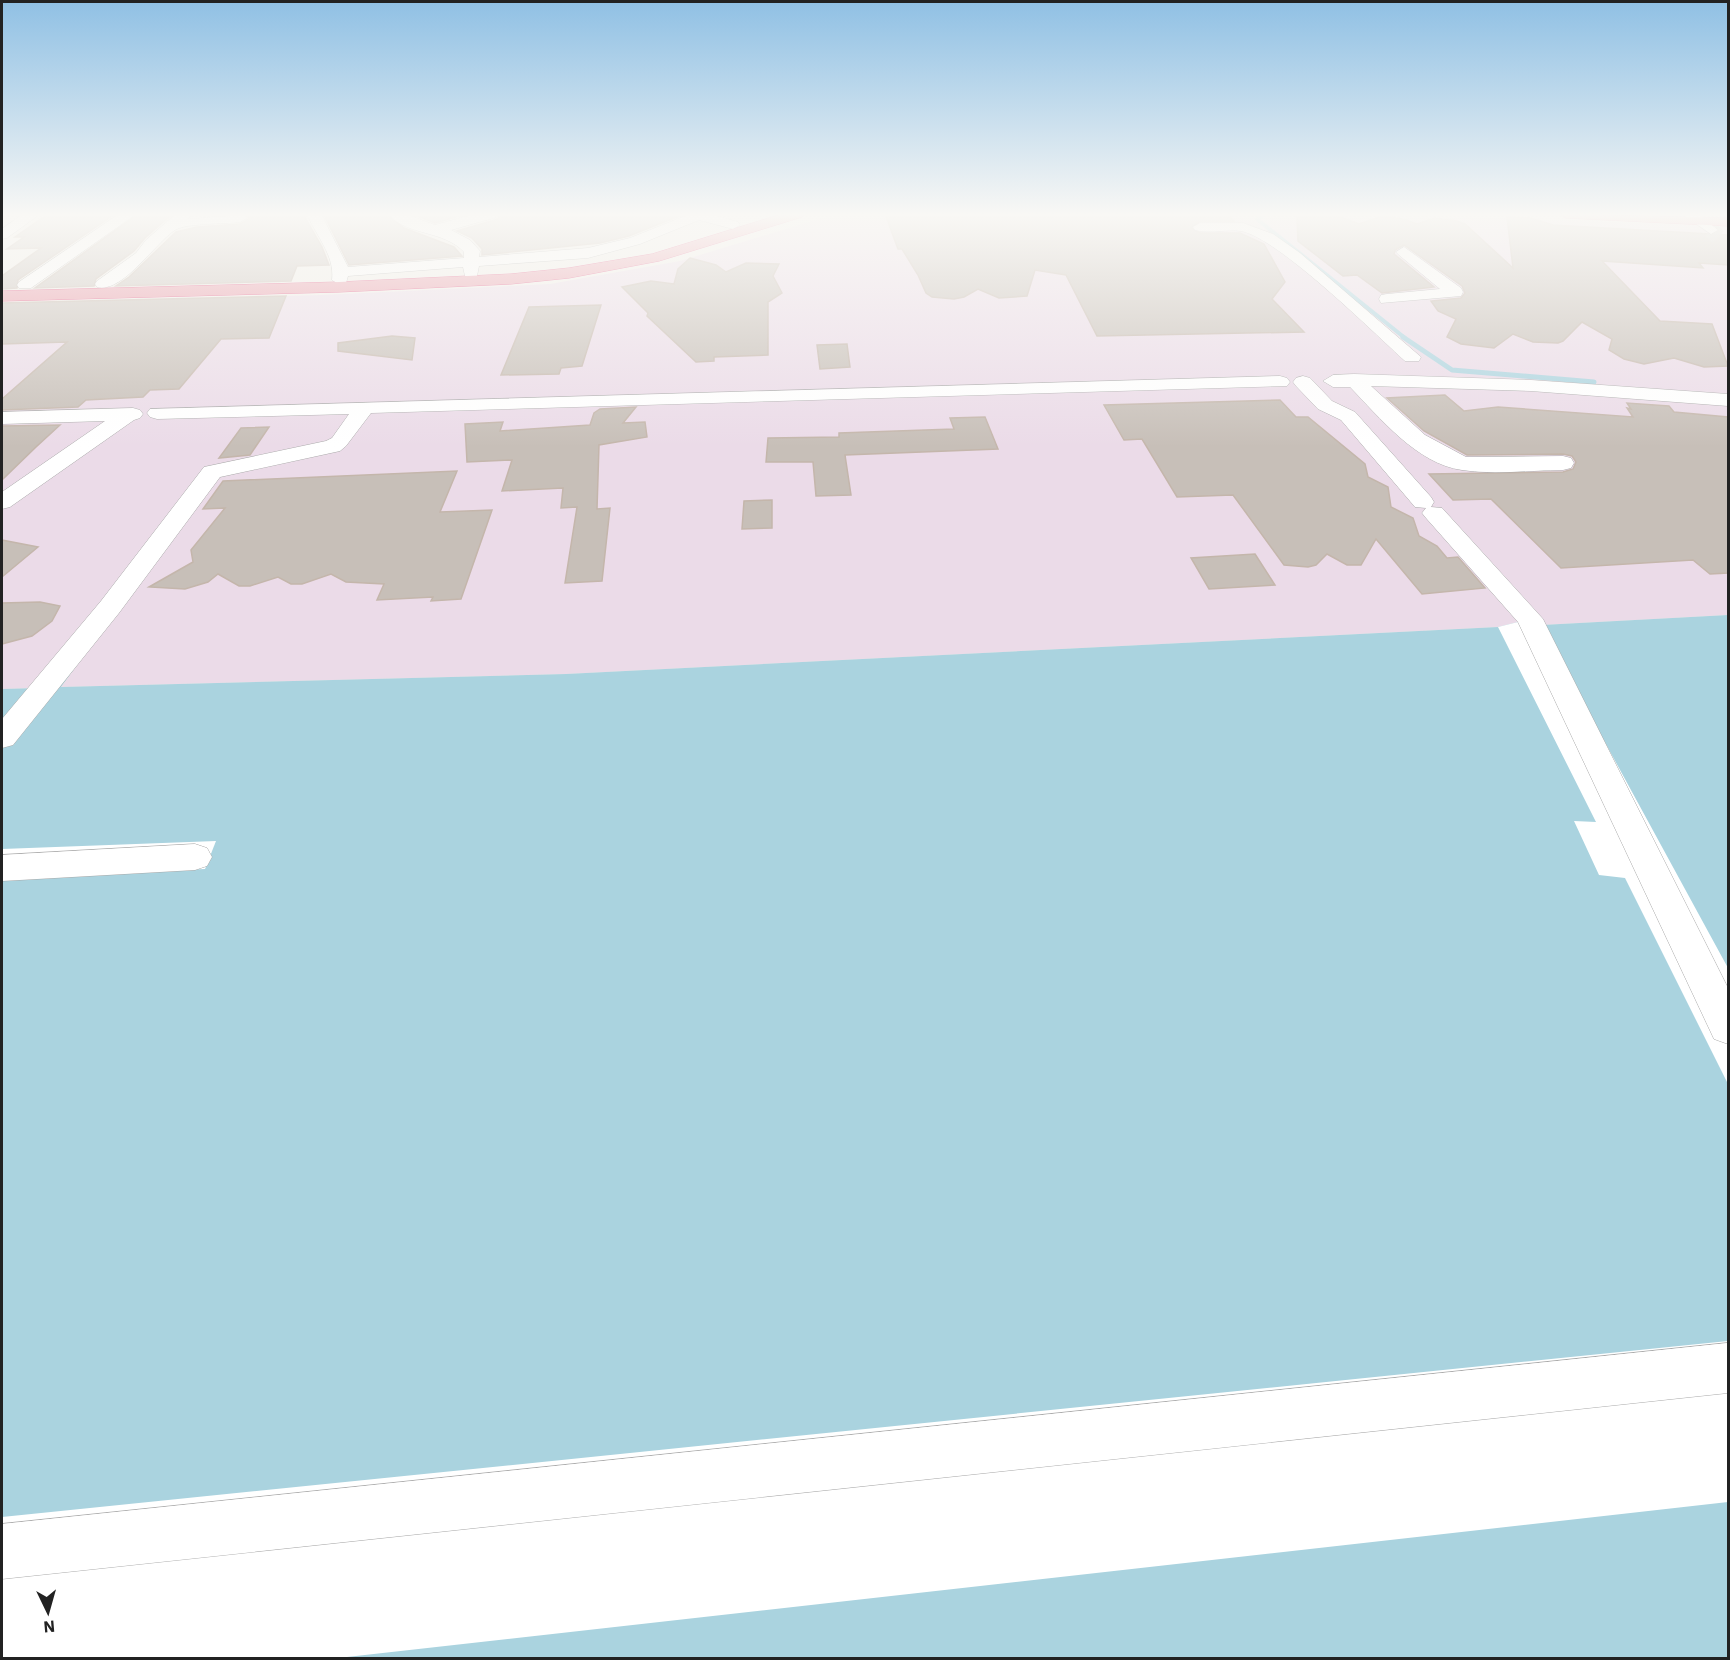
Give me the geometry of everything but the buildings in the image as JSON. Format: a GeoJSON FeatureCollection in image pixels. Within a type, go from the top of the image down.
{"type":"FeatureCollection","features":[{"type":"Feature","properties":{"kind":"highway"},"geometry":{"type":"LineString","coordinates":[[2,296],[121,291]]}},
{"type":"Feature","properties":{"kind":"street"},"geometry":{"type":"LineString","coordinates":[[1352,291],[1366,300],[1415,360],[1439,381]]}},
{"type":"Feature","properties":{"kind":"street"},"geometry":{"type":"LineString","coordinates":[[1366,300],[1454,291]]}},
{"type":"Feature","properties":{"kind":"street"},"geometry":{"type":"LineString","coordinates":[[1315,381],[1388,415],[1430,449],[1463,464],[1563,463]]}},
{"type":"Feature","properties":{"kind":"street"},"geometry":{"type":"LineString","coordinates":[[1315,381],[1325,405],[1348,416],[1530,619],[1728,1027]]}},
{"type":"Feature","properties":{"kind":"street"},"geometry":{"type":"LineString","coordinates":[[2,418],[1315,381],[1439,381],[1728,400]]}},
{"type":"Feature","properties":{"kind":"street"},"geometry":{"type":"LineString","coordinates":[[2,738],[110,607],[212,472],[231,466],[332,446],[339,442],[365,407]]}},
{"type":"Feature","properties":{"kind":"street"},"geometry":{"type":"LineString","coordinates":[[2,502],[145,414]]}},
{"type":"Feature","properties":{"kind":"street"},"geometry":{"type":"LineString","coordinates":[[2,868],[195,857]]}},
{"type":"Feature","properties":{"kind":"street"},"geometry":{"type":"LineString","coordinates":[[2,1552],[1728,1368]]}},
{"type":"Feature","properties":{"kind":"shaded area"},"geometry":{"type":"Polygon","coordinates":[[[395,291],[1728,291],[1728,615],[1542,625],[1530,619],[1498,627],[566,674],[61,687],[117,611],[38,688],[2,689],[2,303],[395,291]]]}},
{"type":"Feature","properties":{"kind":"water"},"geometry":{"type":"Polygon","coordinates":[[[117,610],[61,687],[566,674],[1498,627],[1530,619],[1542,625],[1728,615],[1728,1658],[2,1658],[2,689],[38,688],[117,610]]]}},
{"type":"Feature","properties":{"kind":"pier"},"geometry":{"type":"Polygon","coordinates":[[[1530,619],[1541,625],[1728,968],[1728,1084],[1625,878],[1599,875],[1574,821],[1596,822],[1498,627],[1530,619]]]}},
{"type":"Feature","properties":{"kind":"pier"},"geometry":{"type":"Polygon","coordinates":[[[216,841],[205,869],[2,877],[2,849],[216,841]]]}},
{"type":"Feature","properties":{"kind":"pier"},"geometry":{"type":"Polygon","coordinates":[[[1728,1341],[1728,1502],[338,1658],[2,1658],[2,1517],[1728,1341]]]}},
{"type":"Feature","properties":{"kind":"waterway"},"geometry":{"type":"LineString","coordinates":[[1347,291],[1405,338]]}},
{"type":"Feature","properties":{"kind":"waterway"},"geometry":{"type":"LineString","coordinates":[[1403,337],[1452,370],[1594,382]]}}]}
